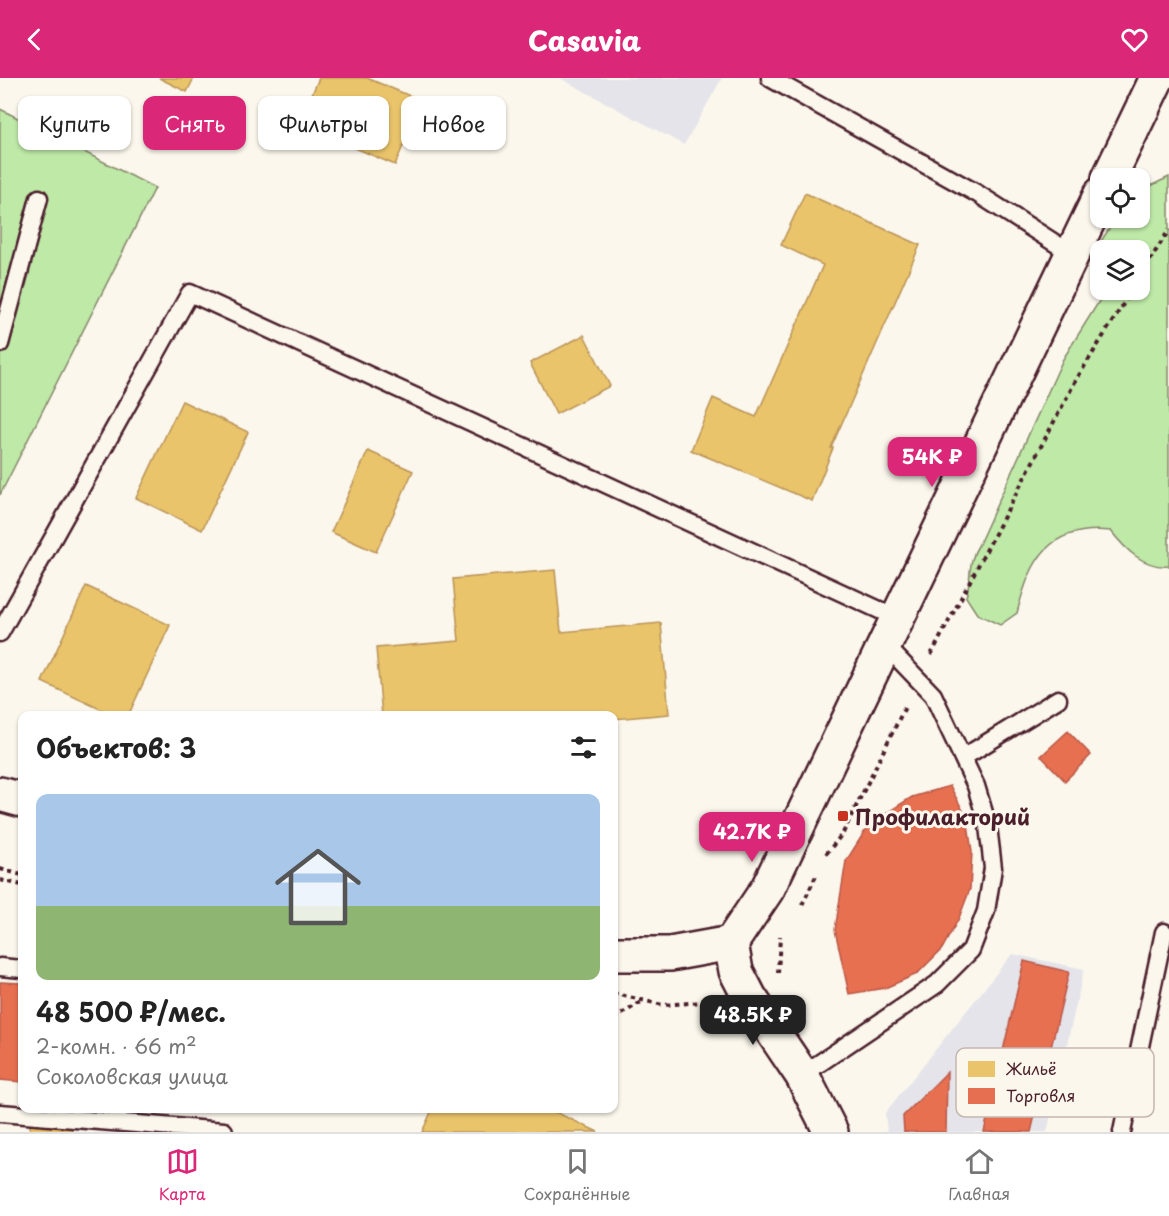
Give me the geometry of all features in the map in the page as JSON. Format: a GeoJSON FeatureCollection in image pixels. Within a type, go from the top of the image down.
{"type":"FeatureCollection","features":[{"type":"Feature","properties":{"kind":"street"},"geometry":{"type":"LineString","coordinates":[[1113,168],[1157,78]]}},
{"type":"Feature","properties":{"kind":"street"},"geometry":{"type":"LineString","coordinates":[[831,1132],[802,1075],[750,998],[736,972],[731,943],[768,888],[1090,217]]}},
{"type":"Feature","properties":{"kind":"street"},"geometry":{"type":"LineString","coordinates":[[0,794],[18,799]]}},
{"type":"Feature","properties":{"kind":"street"},"geometry":{"type":"LineString","coordinates":[[618,954],[670,954],[731,943]]}},
{"type":"Feature","properties":{"kind":"lane"},"geometry":{"type":"LineString","coordinates":[[770,78],[978,194],[1072,254]]}},
{"type":"Feature","properties":{"kind":"lane"},"geometry":{"type":"LineString","coordinates":[[0,344],[39,198]]}},
{"type":"Feature","properties":{"kind":"lane"},"geometry":{"type":"LineString","coordinates":[[0,633],[190,292],[892,632],[933,696],[976,786],[988,826],[993,868],[986,911],[971,950],[937,984],[802,1075]]}},
{"type":"Feature","properties":{"kind":"lane"},"geometry":{"type":"LineString","coordinates":[[964,757],[1058,699]]}},
{"type":"Feature","properties":{"kind":"lane"},"geometry":{"type":"LineString","coordinates":[[1140,1048],[1164,932]]}},
{"type":"Feature","properties":{"kind":"lane"},"geometry":{"type":"LineString","coordinates":[[0,967],[18,969]]}},
{"type":"Feature","properties":{"kind":"lane"},"geometry":{"type":"LineString","coordinates":[[0,1113],[224,1131]]}},
{"type":"Feature","properties":{"kind":"lane"},"geometry":{"type":"LineString","coordinates":[[1122,1132],[1125,1117]]}},
{"type":"Feature","properties":{"kind":"path"},"geometry":{"type":"LineString","coordinates":[[1150,260],[1169,230]]}},
{"type":"Feature","properties":{"kind":"path"},"geometry":{"type":"LineString","coordinates":[[0,869],[18,874]]}},
{"type":"Feature","properties":{"kind":"path"},"geometry":{"type":"LineString","coordinates":[[0,880],[18,884]]}},
{"type":"Feature","properties":{"kind":"path"},"geometry":{"type":"LineString","coordinates":[[618,995],[663,1005],[703,1002],[723,1012]]}},
{"type":"Feature","properties":{"kind":"path"},"geometry":{"type":"LineString","coordinates":[[618,1017],[642,1002]]}},
{"type":"Feature","properties":{"kind":"shaded area"},"geometry":{"type":"Polygon","coordinates":[[[560,78],[722,78],[684,145],[560,78]]]}},
{"type":"Feature","properties":{"kind":"shaded area"},"geometry":{"type":"Polygon","coordinates":[[[1012,954],[1084,969],[1066,1048],[956,1048],[956,1117],[1050,1117],[1047,1132],[887,1132],[885,1113],[1012,954]]]}},
{"type":"Feature","properties":{"kind":"green space"},"geometry":{"type":"Polygon","coordinates":[[[0,109],[18,118],[18,150],[80,150],[155,188],[0,495],[0,109]]]}},
{"type":"Feature","properties":{"kind":"green space"},"geometry":{"type":"Polygon","coordinates":[[[1169,177],[1169,566],[1143,561],[1129,551],[1111,531],[1072,534],[1057,540],[1036,562],[1022,594],[1017,613],[1000,625],[977,614],[966,597],[973,557],[1063,359],[1100,300],[1150,300],[1150,240],[1102,240],[1110,228],[1150,228],[1150,186],[1169,177]]]}},
{"type":"Feature","properties":{"kind":"building: Жильё"},"geometry":{"type":"Polygon","coordinates":[[[159,78],[194,78],[187,92],[159,78]]]}},
{"type":"Feature","properties":{"kind":"building: Жильё"},"geometry":{"type":"Polygon","coordinates":[[[319,78],[367,78],[410,96],[401,96],[401,150],[395,165],[360,150],[389,150],[389,96],[311,96],[319,78]]]}},
{"type":"Feature","properties":{"kind":"building: Жильё"},"geometry":{"type":"Polygon","coordinates":[[[805,193],[920,245],[831,448],[833,448],[812,501],[691,450],[713,398],[756,417],[823,265],[781,245],[805,193]]]}},
{"type":"Feature","properties":{"kind":"building: Жильё"},"geometry":{"type":"Polygon","coordinates":[[[584,335],[610,386],[556,414],[530,363],[584,335]]]}},
{"type":"Feature","properties":{"kind":"building: Жильё"},"geometry":{"type":"Polygon","coordinates":[[[182,401],[248,432],[202,530],[136,498],[182,401]]]}},
{"type":"Feature","properties":{"kind":"building: Жильё"},"geometry":{"type":"Polygon","coordinates":[[[368,451],[413,471],[376,552],[331,532],[368,451]]]}},
{"type":"Feature","properties":{"kind":"building: Жильё"},"geometry":{"type":"Polygon","coordinates":[[[555,570],[561,632],[661,623],[669,714],[618,719],[618,711],[382,711],[376,648],[459,641],[453,579],[555,570]]]}},
{"type":"Feature","properties":{"kind":"building: Жильё"},"geometry":{"type":"Polygon","coordinates":[[[86,586],[170,625],[130,711],[104,711],[42,682],[86,586]]]}},
{"type":"Feature","properties":{"kind":"building: Жильё"},"geometry":{"type":"Polygon","coordinates":[[[431,1113],[558,1113],[598,1132],[422,1132],[431,1113]]]}},
{"type":"Feature","properties":{"kind":"building: Жильё"},"geometry":{"type":"Polygon","coordinates":[[[31,1122],[72,1128],[72,1132],[29,1132],[31,1122]]]}},
{"type":"Feature","properties":{"kind":"building: Торговля"},"geometry":{"type":"Polygon","coordinates":[[[1068,731],[1091,755],[1065,781],[1041,756],[1068,731]]]}},
{"type":"Feature","properties":{"kind":"building: Торговля"},"geometry":{"type":"Polygon","coordinates":[[[950,786],[967,818],[972,852],[970,889],[959,918],[942,949],[917,974],[885,988],[849,994],[835,930],[846,861],[865,831],[888,812],[912,797],[950,786]]]}},
{"type":"Feature","properties":{"kind":"building: Торговля"},"geometry":{"type":"Polygon","coordinates":[[[1024,961],[1069,972],[1051,1048],[1004,1048],[1024,961]]]}},
{"type":"Feature","properties":{"kind":"building: Торговля"},"geometry":{"type":"Polygon","coordinates":[[[0,982],[18,983],[18,1082],[0,1080],[0,982]]]}},
{"type":"Feature","properties":{"kind":"building: Торговля"},"geometry":{"type":"Polygon","coordinates":[[[947,1072],[946,1132],[904,1132],[903,1116],[947,1072]]]}},
{"type":"Feature","properties":{"kind":"building: Торговля"},"geometry":{"type":"Polygon","coordinates":[[[988,1117],[1035,1117],[1031,1132],[984,1132],[988,1117]]]}},
{"type":"Feature","properties":{"kind":"place","name":"Профилакторий"},"geometry":{"type":"Point","coordinates":[843,816]}}]}
